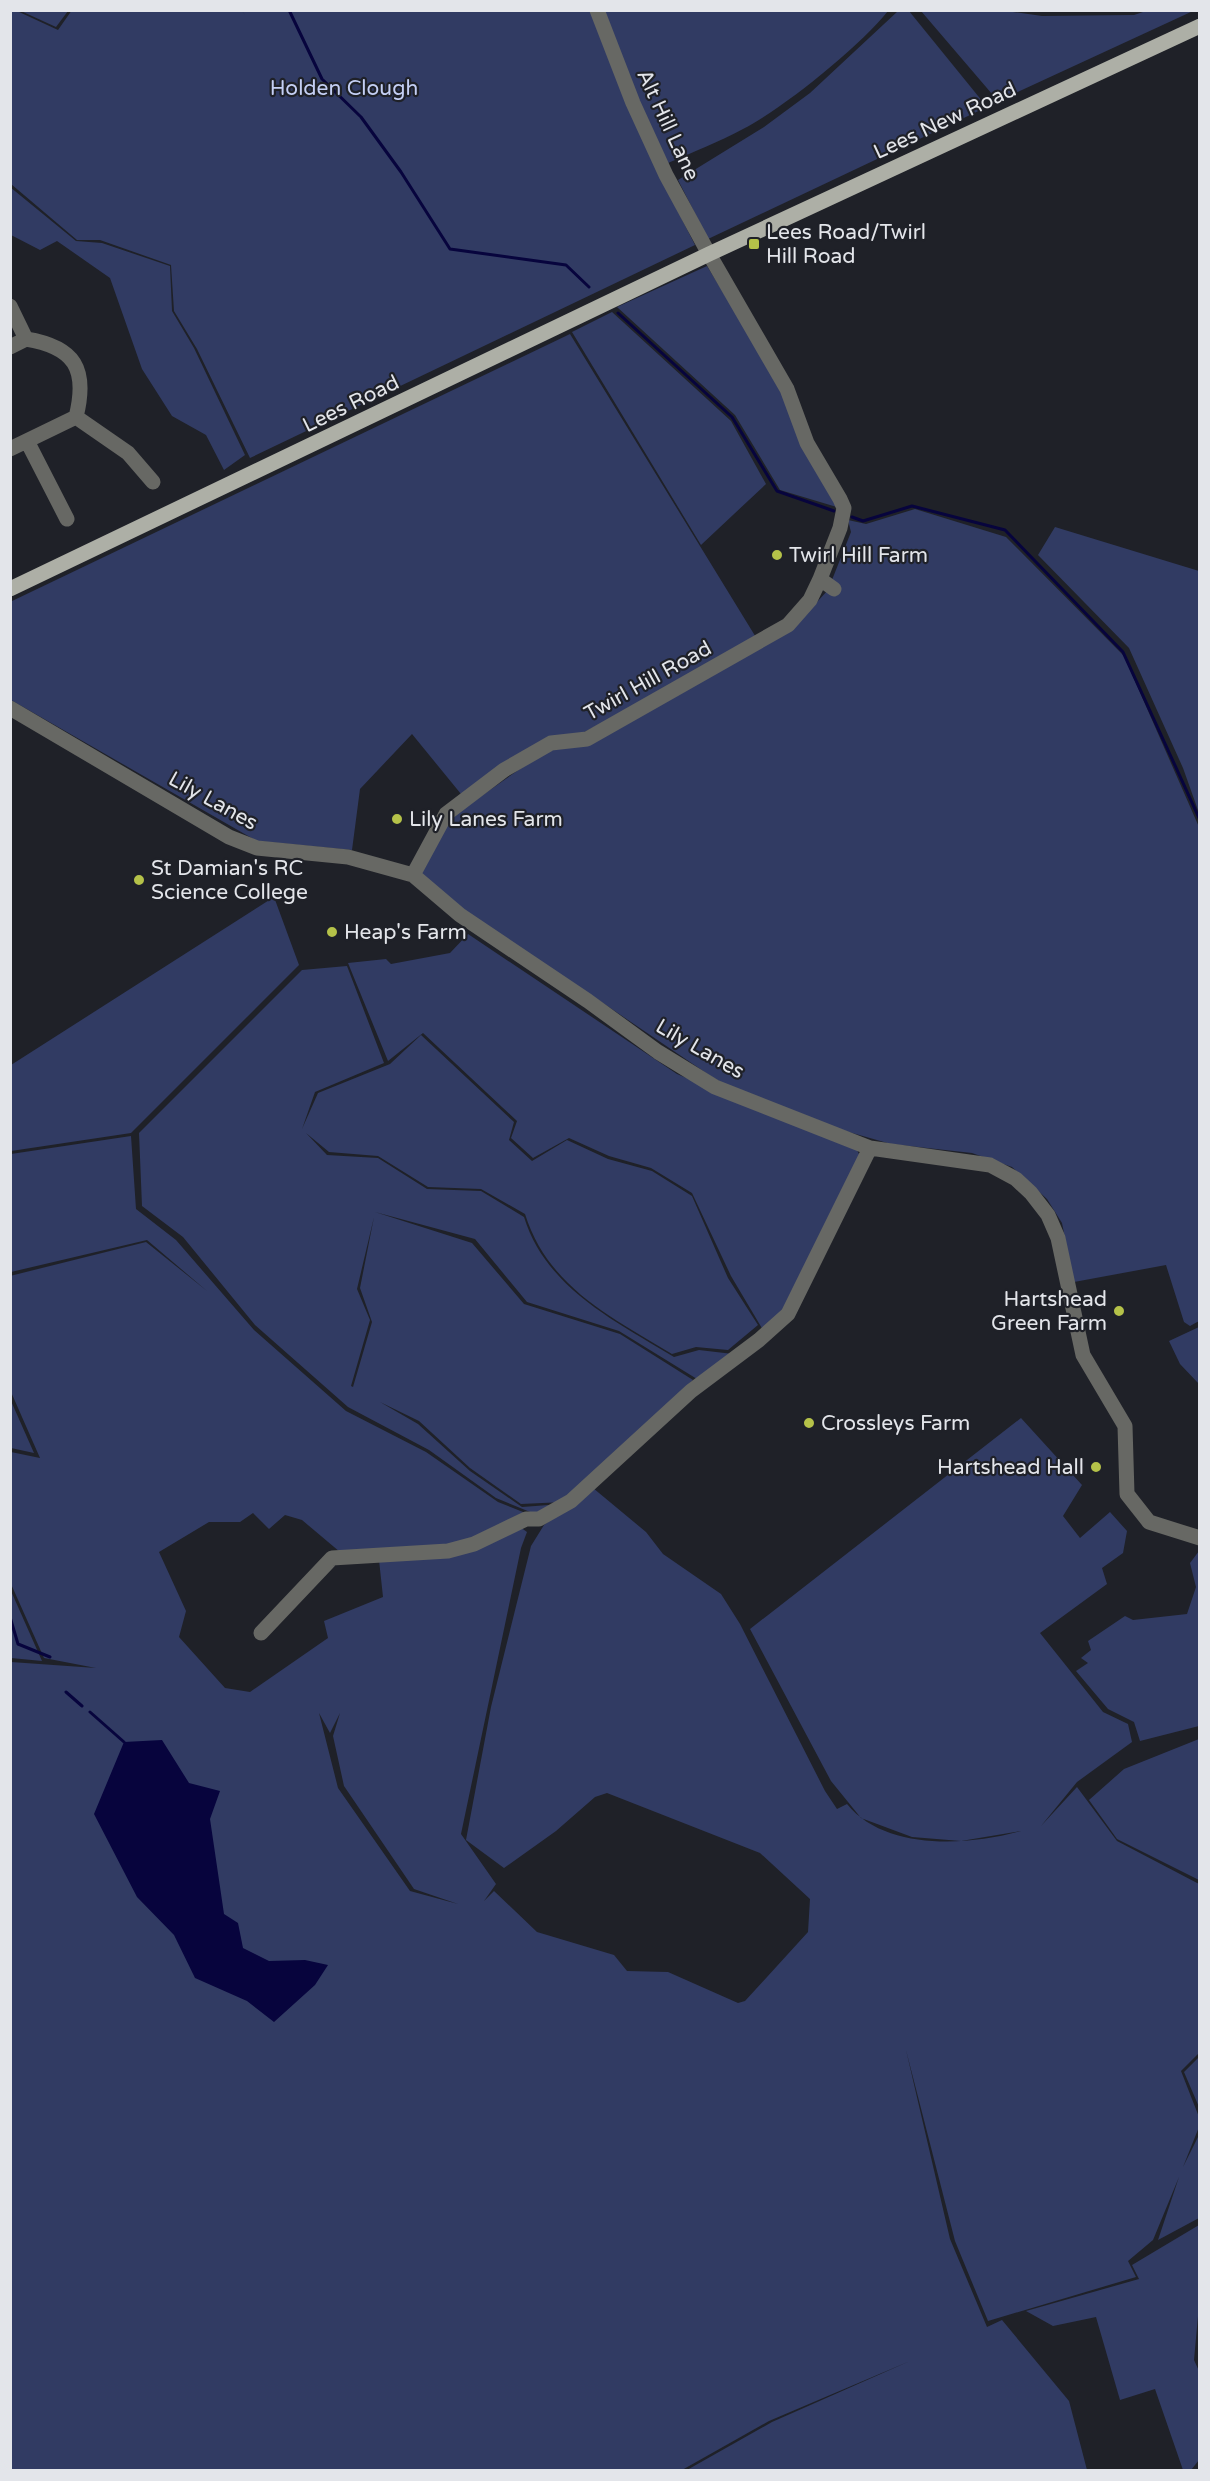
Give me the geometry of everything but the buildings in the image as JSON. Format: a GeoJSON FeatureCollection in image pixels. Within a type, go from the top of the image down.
{"type":"FeatureCollection","features":[{"type":"Feature","properties":{"kind":"main road","name":"Lees New Road"},"geometry":{"type":"LineString","coordinates":[[709,254],[1200,26]]}},
{"type":"Feature","properties":{"kind":"main road","name":"Lees Road"},"geometry":{"type":"LineString","coordinates":[[10,589],[709,254]]}},
{"type":"Feature","properties":{"kind":"street","name":"Alt Hill Lane"},"geometry":{"type":"LineString","coordinates":[[597,10],[646,133],[709,254]]}},
{"type":"Feature","properties":{"kind":"street","name":"Twirl Hill Road"},"geometry":{"type":"LineString","coordinates":[[413,875],[446,814],[504,770],[551,743],[587,739],[788,625],[810,600],[840,528],[844,508],[807,443],[787,389],[709,254]]}},
{"type":"Feature","properties":{"kind":"street"},"geometry":{"type":"LineString","coordinates":[[10,306],[26,339]]}},
{"type":"Feature","properties":{"kind":"street"},"geometry":{"type":"LineString","coordinates":[[10,347],[26,339],[48,343],[68,355],[79,372],[82,393],[76,417],[10,449]]}},
{"type":"Feature","properties":{"kind":"street"},"geometry":{"type":"LineString","coordinates":[[76,417],[128,453],[153,482]]}},
{"type":"Feature","properties":{"kind":"street"},"geometry":{"type":"LineString","coordinates":[[27,441],[67,519]]}},
{"type":"Feature","properties":{"kind":"street"},"geometry":{"type":"LineString","coordinates":[[820,579],[834,589]]}},
{"type":"Feature","properties":{"kind":"street","name":"Lily Lanes"},"geometry":{"type":"LineString","coordinates":[[10,708],[229,837],[257,848],[348,857],[413,875],[460,915],[588,1001],[658,1052],[715,1087],[870,1148],[990,1165],[1005,1172],[1031,1193],[1048,1215],[1058,1238],[1083,1355],[1125,1426],[1127,1494],[1149,1522],[1200,1538]]}},
{"type":"Feature","properties":{"kind":"street"},"geometry":{"type":"LineString","coordinates":[[261,1633],[332,1558],[448,1551],[474,1544],[526,1519],[539,1519],[571,1501],[691,1391],[759,1340],[788,1314],[870,1148]]}},
{"type":"Feature","properties":{"kind":"green space","name":"Holden Clough"},"geometry":{"type":"Polygon","coordinates":[[[72,10],[241,10],[247,17],[242,11],[592,11],[660,176],[695,245],[250,458],[197,349],[174,311],[171,265],[100,240],[77,240],[11,184],[10,11],[17,11],[58,30],[72,10]]]}},
{"type":"Feature","properties":{"kind":"green space"},"geometry":{"type":"Polygon","coordinates":[[[999,10],[1042,16],[1134,15],[1146,11],[1193,11],[998,101],[921,11],[999,10]]]}},
{"type":"Feature","properties":{"kind":"green space"},"geometry":{"type":"Polygon","coordinates":[[[21,11],[68,11],[56,27],[21,11]]]}},
{"type":"Feature","properties":{"kind":"green space"},"geometry":{"type":"Polygon","coordinates":[[[604,11],[888,11],[840,59],[779,106],[734,134],[668,163],[636,94],[604,11]]]}},
{"type":"Feature","properties":{"kind":"green space"},"geometry":{"type":"Polygon","coordinates":[[[898,11],[909,11],[987,107],[708,239],[678,180],[764,127],[810,93],[898,11]]]}},
{"type":"Feature","properties":{"kind":"green space"},"geometry":{"type":"Polygon","coordinates":[[[10,187],[76,241],[102,243],[170,266],[172,311],[194,348],[245,455],[224,470],[206,435],[172,416],[142,369],[110,278],[57,241],[40,250],[11,235],[10,187]]]}},
{"type":"Feature","properties":{"kind":"green space"},"geometry":{"type":"Polygon","coordinates":[[[707,266],[785,394],[840,508],[780,490],[735,415],[617,307],[707,266]]]}},
{"type":"Feature","properties":{"kind":"green space"},"geometry":{"type":"Polygon","coordinates":[[[612,312],[731,421],[766,484],[701,545],[572,332],[612,312]]]}},
{"type":"Feature","properties":{"kind":"green space"},"geometry":{"type":"Polygon","coordinates":[[[570,334],[757,639],[620,714],[461,794],[412,734],[360,789],[352,850],[257,841],[11,700],[10,602],[570,334]]]}},
{"type":"Feature","properties":{"kind":"green space"},"geometry":{"type":"Polygon","coordinates":[[[915,509],[1006,537],[1124,656],[1199,827],[1199,1321],[1190,1326],[1184,1322],[1166,1265],[1074,1282],[1062,1223],[1047,1199],[1012,1167],[972,1153],[891,1144],[771,1110],[712,1077],[600,1001],[487,930],[421,875],[446,827],[457,813],[550,748],[590,743],[794,627],[828,590],[851,532],[848,520],[866,524],[915,509]]]}},
{"type":"Feature","properties":{"kind":"green space"},"geometry":{"type":"Polygon","coordinates":[[[1055,527],[1199,571],[1199,813],[1183,768],[1129,648],[1038,555],[1055,527]]]}},
{"type":"Feature","properties":{"kind":"green space"},"geometry":{"type":"Polygon","coordinates":[[[274,897],[299,965],[131,1133],[11,1151],[11,1065],[274,897]]]}},
{"type":"Feature","properties":{"kind":"green space"},"geometry":{"type":"Polygon","coordinates":[[[468,934],[677,1074],[857,1150],[860,1156],[787,1307],[763,1330],[731,1276],[692,1193],[651,1168],[609,1156],[569,1138],[533,1158],[511,1138],[517,1121],[423,1033],[388,1061],[348,963],[386,959],[391,964],[450,953],[468,934]]]}},
{"type":"Feature","properties":{"kind":"green space"},"geometry":{"type":"Polygon","coordinates":[[[347,966],[384,1063],[315,1092],[302,1129],[318,1093],[390,1064],[421,1035],[514,1122],[509,1140],[532,1161],[567,1140],[608,1159],[652,1171],[692,1196],[728,1278],[758,1325],[728,1350],[696,1347],[672,1354],[605,1313],[566,1281],[549,1261],[535,1239],[525,1214],[481,1189],[428,1187],[378,1156],[329,1152],[306,1133],[327,1155],[378,1158],[427,1189],[481,1191],[524,1217],[534,1242],[548,1264],[566,1283],[606,1316],[674,1357],[699,1350],[733,1354],[697,1379],[619,1331],[527,1302],[475,1239],[375,1212],[472,1243],[524,1304],[620,1334],[693,1380],[564,1502],[521,1504],[470,1468],[419,1421],[380,1402],[418,1424],[470,1471],[522,1507],[562,1504],[535,1514],[496,1498],[429,1450],[348,1407],[255,1325],[183,1237],[142,1206],[139,1133],[302,970],[347,966]],[[374,1217],[357,1289],[370,1320],[351,1386],[353,1387],[372,1322],[360,1288],[374,1217]]]}},
{"type":"Feature","properties":{"kind":"green space"},"geometry":{"type":"Polygon","coordinates":[[[131,1136],[136,1209],[176,1240],[254,1330],[346,1411],[426,1452],[498,1502],[528,1514],[468,1543],[340,1552],[302,1520],[285,1515],[269,1529],[253,1513],[240,1522],[209,1522],[159,1552],[186,1611],[179,1637],[225,1688],[250,1692],[328,1638],[324,1621],[383,1597],[379,1560],[454,1555],[475,1550],[520,1527],[527,1532],[521,1548],[461,1834],[496,1884],[484,1901],[494,1891],[537,1932],[614,1955],[627,1971],[668,1972],[738,2003],[745,2001],[808,1932],[810,1899],[760,1853],[607,1793],[595,1797],[556,1831],[504,1868],[466,1840],[491,1707],[531,1546],[544,1525],[593,1488],[646,1532],[663,1554],[721,1594],[740,1624],[825,1791],[837,1809],[847,1804],[858,1815],[831,1781],[750,1629],[1021,1418],[1082,1485],[1063,1516],[1080,1538],[1110,1512],[1127,1531],[1123,1553],[1102,1568],[1107,1584],[1040,1633],[1103,1712],[1128,1724],[1132,1742],[1077,1782],[1041,1826],[1077,1787],[1117,1841],[1199,1884],[1199,2053],[1181,2071],[1199,2117],[1199,2127],[1183,2167],[1199,2135],[1199,2218],[1158,2240],[1179,2177],[1153,2240],[1128,2261],[1136,2277],[988,2321],[955,2241],[906,2050],[950,2239],[987,2327],[1002,2320],[1069,2401],[1087,2470],[687,2470],[772,2422],[910,2361],[769,2421],[682,2470],[11,2470],[11,1662],[96,1668],[44,1658],[11,1584],[11,1452],[40,1458],[11,1392],[10,1276],[146,1242],[207,1291],[147,1240],[11,1272],[11,1154],[131,1136]],[[319,1713],[338,1788],[410,1891],[458,1904],[414,1889],[344,1786],[333,1736],[340,1713],[330,1733],[319,1713]],[[862,1819],[883,1830],[905,1837],[928,1841],[960,1841],[912,1837],[862,1819]],[[1021,1831],[963,1841],[977,1840],[1021,1831]]]}},
{"type":"Feature","properties":{"kind":"green space"},"geometry":{"type":"Polygon","coordinates":[[[1199,1327],[1199,1384],[1180,1364],[1169,1341],[1199,1327]]]}},
{"type":"Feature","properties":{"kind":"green space"},"geometry":{"type":"Polygon","coordinates":[[[11,1401],[34,1453],[11,1448],[11,1401]]]}},
{"type":"Feature","properties":{"kind":"green space"},"geometry":{"type":"Polygon","coordinates":[[[1199,1551],[1199,1726],[1140,1741],[1134,1722],[1108,1709],[1076,1671],[1088,1663],[1081,1658],[1091,1650],[1088,1641],[1125,1616],[1133,1620],[1187,1614],[1196,1587],[1190,1563],[1199,1551]]]}},
{"type":"Feature","properties":{"kind":"green space"},"geometry":{"type":"Polygon","coordinates":[[[11,1591],[42,1661],[11,1658],[11,1591]]]}},
{"type":"Feature","properties":{"kind":"green space"},"geometry":{"type":"Polygon","coordinates":[[[1199,1739],[1199,1880],[1117,1839],[1089,1800],[1124,1769],[1199,1739]]]}},
{"type":"Feature","properties":{"kind":"green space"},"geometry":{"type":"Polygon","coordinates":[[[1199,2057],[1199,2107],[1184,2072],[1199,2057]]]}},
{"type":"Feature","properties":{"kind":"green space"},"geometry":{"type":"Polygon","coordinates":[[[1199,2225],[1200,2294],[1194,2360],[1199,2371],[1199,2460],[1191,2470],[1183,2470],[1155,2389],[1120,2400],[1096,2317],[1053,2326],[1026,2311],[1139,2279],[1132,2265],[1199,2225]]]}},
{"type":"Feature","properties":{"kind":"shaded area"},"geometry":{"type":"Polygon","coordinates":[[[162,1740],[189,1783],[220,1791],[210,1819],[224,1914],[238,1923],[243,1948],[269,1961],[305,1960],[328,1965],[315,1985],[274,2022],[247,2001],[195,1978],[174,1935],[137,1897],[94,1814],[124,1742],[162,1740]]]}},
{"type":"Feature","properties":{"kind":"waterway"},"geometry":{"type":"LineString","coordinates":[[289,10],[322,79],[361,117],[401,172],[450,249],[566,265],[589,287]]}},
{"type":"Feature","properties":{"kind":"waterway"},"geometry":{"type":"LineString","coordinates":[[618,313],[732,417],[777,491],[834,511]]}},
{"type":"Feature","properties":{"kind":"waterway"},"geometry":{"type":"LineString","coordinates":[[852,517],[863,521],[912,506],[1005,530],[1123,652],[1200,820]]}},
{"type":"Feature","properties":{"kind":"waterway"},"geometry":{"type":"LineString","coordinates":[[10,1617],[18,1644],[50,1657]]}},
{"type":"Feature","properties":{"kind":"waterway"},"geometry":{"type":"LineString","coordinates":[[66,1692],[82,1706]]}},
{"type":"Feature","properties":{"kind":"waterway"},"geometry":{"type":"LineString","coordinates":[[90,1712],[124,1742]]}},
{"type":"Feature","properties":{"kind":"place","name":"Lees Road/Twirl Hill Road"},"geometry":{"type":"Point","coordinates":[754,244]}},
{"type":"Feature","properties":{"kind":"place","name":"Twirl Hill Farm"},"geometry":{"type":"Point","coordinates":[777,555]}},
{"type":"Feature","properties":{"kind":"place","name":"Lily Lanes Farm"},"geometry":{"type":"Point","coordinates":[397,819]}},
{"type":"Feature","properties":{"kind":"place","name":"St Damian's RC Science College"},"geometry":{"type":"Point","coordinates":[139,880]}},
{"type":"Feature","properties":{"kind":"place","name":"Heap's Farm"},"geometry":{"type":"Point","coordinates":[332,932]}},
{"type":"Feature","properties":{"kind":"place","name":"Hartshead Green Farm"},"geometry":{"type":"Point","coordinates":[1119,1311]}},
{"type":"Feature","properties":{"kind":"place","name":"Crossleys Farm"},"geometry":{"type":"Point","coordinates":[809,1423]}},
{"type":"Feature","properties":{"kind":"place","name":"Hartshead Hall"},"geometry":{"type":"Point","coordinates":[1096,1467]}}]}
